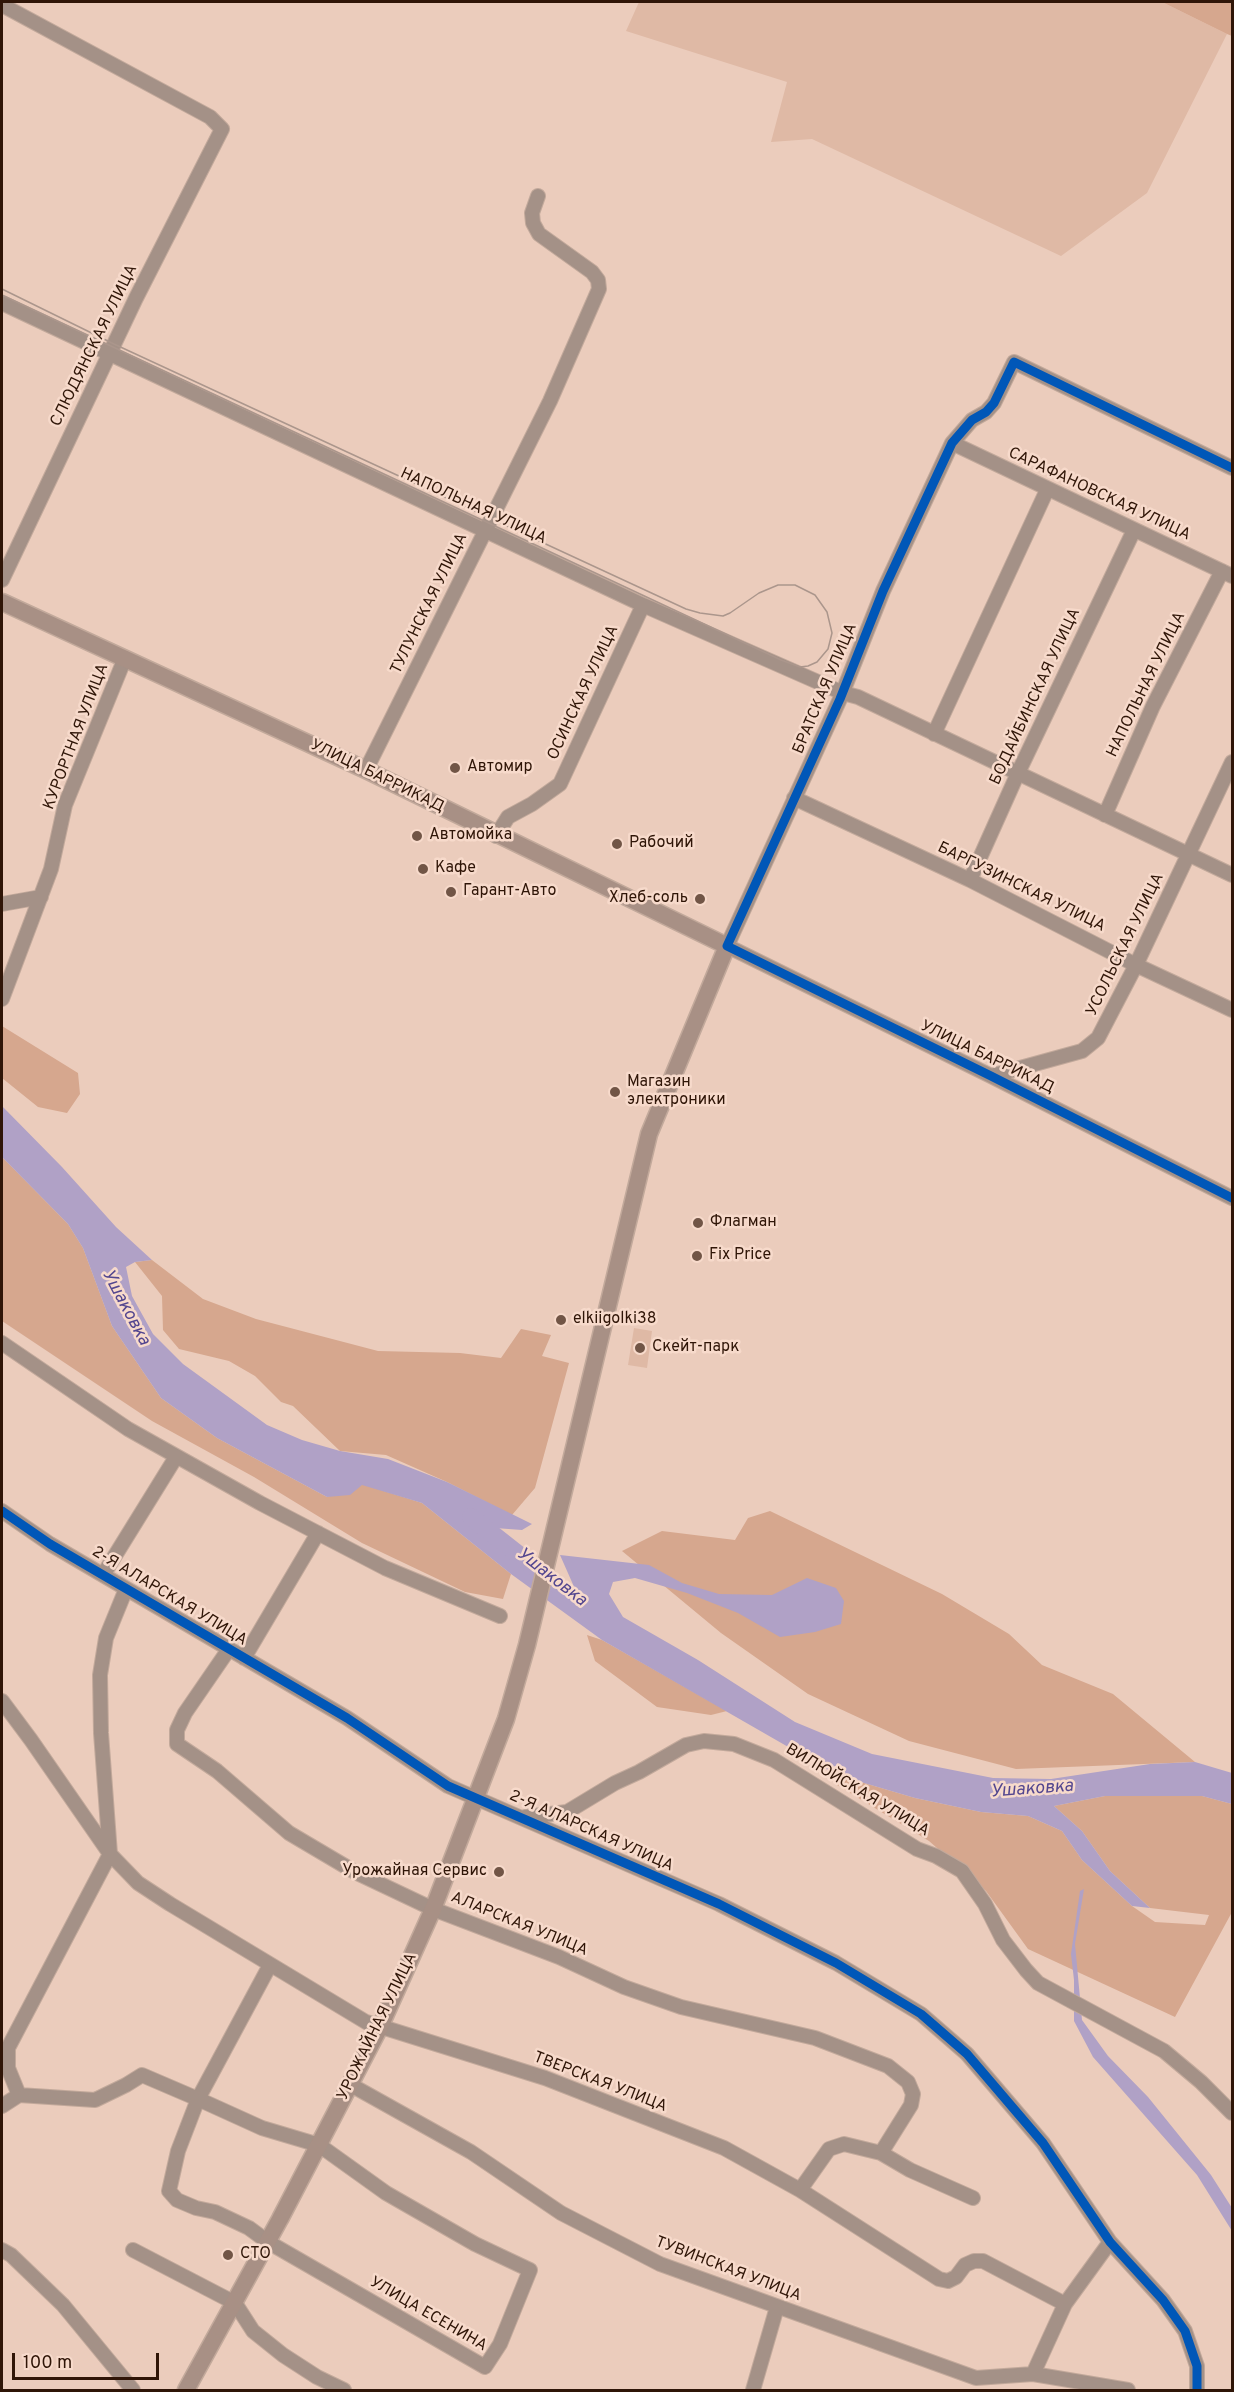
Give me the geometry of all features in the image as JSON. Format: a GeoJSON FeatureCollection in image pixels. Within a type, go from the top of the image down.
{"type":"FeatureCollection","features":[{"type":"Feature","properties":{"kind":"main road","name":"УЛИЦА БАРРИКАД"},"geometry":{"type":"LineString","coordinates":[[2,602],[366,770],[496,836],[727,946]]}},
{"type":"Feature","properties":{"kind":"main road","name":"УРОЖАЙНАЯ УЛИЦА"},"geometry":{"type":"LineString","coordinates":[[186,2391],[268,2242],[380,2027],[433,1909],[506,1719],[526,1645],[649,1134],[727,946]]}},
{"type":"Feature","properties":{"kind":"street","name":"СЛЮДЯНСКАЯ УЛИЦА"},"geometry":{"type":"LineString","coordinates":[[2,5],[210,117],[222,129],[109,354],[2,580]]}},
{"type":"Feature","properties":{"kind":"street","name":"ТУЛУНСКАЯ УЛИЦА"},"geometry":{"type":"LineString","coordinates":[[366,770],[550,401],[599,290],[598,280],[591,272],[539,234],[533,223],[532,213],[538,196]]}},
{"type":"Feature","properties":{"kind":"street","name":"НАПОЛЬНАЯ УЛИЦА"},"geometry":{"type":"LineString","coordinates":[[2,303],[643,605],[843,693],[858,697],[1233,875]]}},
{"type":"Feature","properties":{"kind":"street","name":"БРАТСКАЯ УЛИЦА"},"geometry":{"type":"LineString","coordinates":[[727,946],[843,693],[883,591],[952,443],[972,420],[994,404],[1014,362],[1233,468]]}},
{"type":"Feature","properties":{"kind":"street","name":"САРАФАНОВСКАЯ УЛИЦА"},"geometry":{"type":"LineString","coordinates":[[952,443],[1227,574]]}},
{"type":"Feature","properties":{"kind":"street"},"geometry":{"type":"LineString","coordinates":[[934,734],[1047,490]]}},
{"type":"Feature","properties":{"kind":"street","name":"БОДАЙБИНСКАЯ УЛИЦА"},"geometry":{"type":"LineString","coordinates":[[970,880],[1018,773],[1134,530]]}},
{"type":"Feature","properties":{"kind":"street","name":"НАПОЛЬНАЯ УЛИЦА"},"geometry":{"type":"LineString","coordinates":[[1105,815],[1153,706],[1227,574]]}},
{"type":"Feature","properties":{"kind":"street","name":"ОСИНСКАЯ УЛИЦА"},"geometry":{"type":"LineString","coordinates":[[496,836],[508,817],[532,804],[560,784],[643,605]]}},
{"type":"Feature","properties":{"kind":"street","name":"КУРОРТНАЯ УЛИЦА"},"geometry":{"type":"LineString","coordinates":[[2,999],[51,869],[65,805],[125,658]]}},
{"type":"Feature","properties":{"kind":"street","name":"УСОЛЬСКАЯ УЛИЦА"},"geometry":{"type":"LineString","coordinates":[[991,1076],[1083,1051],[1098,1038],[1136,965],[1233,762]]}},
{"type":"Feature","properties":{"kind":"street","name":"БАРГУЗИНСКАЯ УЛИЦА"},"geometry":{"type":"LineString","coordinates":[[794,798],[970,880],[1136,965],[1233,1010]]}},
{"type":"Feature","properties":{"kind":"street"},"geometry":{"type":"LineString","coordinates":[[2,904],[41,897]]}},
{"type":"Feature","properties":{"kind":"street","name":"УЛИЦА БАРРИКАД"},"geometry":{"type":"LineString","coordinates":[[727,946],[1233,1198]]}},
{"type":"Feature","properties":{"kind":"street"},"geometry":{"type":"LineString","coordinates":[[2,1342],[128,1429],[176,1456],[385,1568],[500,1616]]}},
{"type":"Feature","properties":{"kind":"street"},"geometry":{"type":"LineString","coordinates":[[103,1575],[176,1456]]}},
{"type":"Feature","properties":{"kind":"street","name":"2-Я АЛАРСКАЯ УЛИЦА"},"geometry":{"type":"LineString","coordinates":[[2,1511],[50,1544],[347,1718],[431,1776],[475,1798],[564,1835],[730,1910],[836,1963],[921,2014],[967,2054],[1042,2143],[1110,2242],[1162,2300],[1185,2331],[1197,2366],[1197,2391]]}},
{"type":"Feature","properties":{"kind":"street"},"geometry":{"type":"LineString","coordinates":[[244,1659],[318,1533]]}},
{"type":"Feature","properties":{"kind":"street"},"geometry":{"type":"LineString","coordinates":[[19,2095],[8,2068],[8,2049],[110,1854],[101,1733],[100,1675],[106,1638],[126,1589]]}},
{"type":"Feature","properties":{"kind":"street","name":"АЛАРСКАЯ УЛИЦА"},"geometry":{"type":"LineString","coordinates":[[229,1649],[185,1713],[177,1730],[177,1744],[217,1771],[288,1833],[355,1872],[433,1909],[681,2007],[815,2038],[888,2066],[908,2082],[913,2094],[911,2105],[881,2153]]}},
{"type":"Feature","properties":{"kind":"street","name":"ТВЕРСКАЯ УЛИЦА"},"geometry":{"type":"LineString","coordinates":[[2,1701],[32,1740],[110,1854],[138,1883],[366,2022],[566,2086],[724,2148],[800,2190],[939,2278],[948,2281],[956,2277],[965,2265],[974,2261],[983,2261],[1065,2304]]}},
{"type":"Feature","properties":{"kind":"street","name":"ВИЛЮЙСКАЯ УЛИЦА"},"geometry":{"type":"LineString","coordinates":[[567,1812],[686,1745],[704,1741],[734,1744],[774,1760],[917,1849],[936,1856],[962,1871],[985,1904],[1002,1940],[1026,1970],[1049,1989],[1164,2051],[1233,2113]]}},
{"type":"Feature","properties":{"kind":"street"},"geometry":{"type":"LineString","coordinates":[[523,1817],[567,1812],[564,1835]]}},
{"type":"Feature","properties":{"kind":"street"},"geometry":{"type":"LineString","coordinates":[[268,2242],[249,2228],[215,2212],[196,2208],[177,2200],[169,2191],[178,2151],[198,2099],[270,1965]]}},
{"type":"Feature","properties":{"kind":"street"},"geometry":{"type":"LineString","coordinates":[[2,2106],[19,2095],[95,2100],[142,2075],[262,2128],[319,2145]]}},
{"type":"Feature","properties":{"kind":"street","name":"ТУВИНСКАЯ УЛИЦА"},"geometry":{"type":"LineString","coordinates":[[351,2085],[471,2152],[561,2213],[660,2264],[973,2384],[1033,2374],[1128,2391]]}},
{"type":"Feature","properties":{"kind":"street"},"geometry":{"type":"LineString","coordinates":[[800,2190],[829,2149],[844,2144],[881,2153],[910,2170],[973,2198]]}},
{"type":"Feature","properties":{"kind":"street","name":"УЛИЦА ЕСЕНИНА"},"geometry":{"type":"LineString","coordinates":[[268,2242],[485,2367],[500,2344],[530,2270],[475,2244],[386,2193],[319,2145]]}},
{"type":"Feature","properties":{"kind":"street"},"geometry":{"type":"LineString","coordinates":[[1033,2374],[1065,2304],[1110,2242]]}},
{"type":"Feature","properties":{"kind":"street"},"geometry":{"type":"LineString","coordinates":[[2,2250],[11,2255],[63,2305],[133,2391]]}},
{"type":"Feature","properties":{"kind":"street"},"geometry":{"type":"LineString","coordinates":[[133,2250],[235,2303],[253,2331],[283,2355],[344,2391]]}},
{"type":"Feature","properties":{"kind":"street"},"geometry":{"type":"LineString","coordinates":[[753,2391],[777,2307]]}},
{"type":"Feature","properties":{"kind":"shaded area"},"geometry":{"type":"Polygon","coordinates":[[[639,2],[1162,2],[1227,34],[1147,193],[1061,256],[812,139],[771,142],[787,82],[626,31],[639,2]]]}},
{"type":"Feature","properties":{"kind":"shaded area"},"geometry":{"type":"Polygon","coordinates":[[[1162,2],[1232,2],[1232,36],[1227,34],[1162,2]]]}},
{"type":"Feature","properties":{"kind":"shaded area"},"geometry":{"type":"Polygon","coordinates":[[[2,1026],[78,1073],[80,1094],[67,1113],[38,1107],[2,1078],[2,1026]]]}},
{"type":"Feature","properties":{"kind":"shaded area"},"geometry":{"type":"Polygon","coordinates":[[[2,1157],[68,1224],[83,1248],[112,1326],[161,1398],[217,1438],[327,1497],[362,1484],[422,1503],[511,1574],[503,1599],[465,1592],[362,1543],[254,1477],[152,1421],[2,1321],[2,1157]]]}},
{"type":"Feature","properties":{"kind":"shaded area"},"geometry":{"type":"Polygon","coordinates":[[[152,1260],[203,1299],[256,1319],[378,1351],[460,1353],[501,1358],[521,1329],[551,1335],[542,1356],[569,1363],[535,1488],[512,1515],[447,1482],[386,1455],[340,1451],[293,1406],[281,1402],[255,1376],[229,1361],[179,1349],[163,1330],[162,1296],[135,1262],[152,1260]]]}},
{"type":"Feature","properties":{"kind":"shaded area","name":"Скейт-парк"},"geometry":{"type":"Polygon","coordinates":[[[634,1328],[652,1331],[647,1368],[628,1365],[634,1328]]]}},
{"type":"Feature","properties":{"kind":"shaded area"},"geometry":{"type":"Polygon","coordinates":[[[770,1511],[942,1594],[1009,1634],[1042,1665],[1113,1694],[1195,1762],[1016,1769],[909,1741],[808,1694],[721,1633],[622,1551],[662,1531],[735,1540],[748,1518],[770,1511]]]}},
{"type":"Feature","properties":{"kind":"shaded area"},"geometry":{"type":"Polygon","coordinates":[[[587,1635],[602,1640],[727,1711],[711,1715],[657,1707],[595,1661],[587,1635]]]}},
{"type":"Feature","properties":{"kind":"shaded area"},"geometry":{"type":"Polygon","coordinates":[[[837,1775],[915,1798],[981,1812],[1028,1816],[1062,1831],[1082,1860],[1132,1906],[1155,1922],[1205,1925],[1209,1915],[1150,1908],[1110,1871],[1082,1831],[1054,1806],[1105,1796],[1202,1796],[1232,1804],[1232,1912],[1175,2017],[1028,1949],[986,1891],[929,1841],[837,1785],[837,1775]]]}},
{"type":"Feature","properties":{"kind":"water"},"geometry":{"type":"Polygon","coordinates":[[[2,1106],[62,1167],[116,1227],[152,1260],[135,1262],[126,1267],[132,1296],[153,1334],[183,1364],[267,1425],[302,1440],[340,1451],[388,1459],[447,1482],[532,1524],[522,1530],[495,1528],[484,1536],[533,1571],[575,1589],[560,1555],[649,1565],[682,1583],[719,1594],[772,1595],[807,1578],[836,1588],[844,1601],[841,1624],[815,1632],[780,1637],[738,1613],[687,1593],[635,1578],[613,1582],[609,1594],[623,1617],[698,1660],[795,1722],[872,1754],[993,1778],[1051,1779],[1150,1764],[1195,1762],[1232,1773],[1232,1804],[1202,1796],[1105,1796],[1054,1806],[1082,1831],[1110,1871],[1150,1908],[1132,1906],[1082,1860],[1062,1831],[1028,1816],[981,1812],[915,1798],[837,1775],[602,1640],[511,1574],[422,1503],[362,1485],[350,1495],[327,1497],[217,1438],[161,1398],[112,1326],[83,1248],[68,1224],[2,1157],[2,1106]]]}},
{"type":"Feature","properties":{"kind":"water"},"geometry":{"type":"Polygon","coordinates":[[[1084,1889],[1075,1944],[1082,2020],[1108,2056],[1148,2097],[1211,2175],[1232,2208],[1232,2231],[1197,2175],[1093,2057],[1074,2021],[1074,1980],[1071,1954],[1080,1891],[1084,1889]]]}},
{"type":"Feature","properties":{"kind":"waterway","name":"Ушаковка"},"geometry":{"type":"LineString","coordinates":[[471,1517],[556,1584]]}},
{"type":"Feature","properties":{"kind":"tram line"},"geometry":{"type":"LineString","coordinates":[[2,289],[114,344],[686,609],[723,616],[759,593],[778,585],[795,585],[815,595],[827,612],[832,633],[828,649],[817,662],[808,666],[800,667],[781,660],[2,295]]}},
{"type":"Feature","properties":{"kind":"cycle path"},"geometry":{"type":"LineString","coordinates":[[1232,468],[1014,362],[994,403],[986,412],[972,420],[952,443],[883,591],[840,699],[727,946],[1232,1198]]}},
{"type":"Feature","properties":{"kind":"cycle path"},"geometry":{"type":"LineString","coordinates":[[2,1511],[50,1544],[347,1718],[448,1786],[719,1904],[836,1963],[921,2014],[967,2054],[1043,2143],[1110,2242],[1163,2300],[1185,2331],[1197,2366],[1197,2390]]}},
{"type":"Feature","properties":{"kind":"place","name":"Автомир"},"geometry":{"type":"Point","coordinates":[455,768]}},
{"type":"Feature","properties":{"kind":"place","name":"Автомойка"},"geometry":{"type":"Point","coordinates":[417,836]}},
{"type":"Feature","properties":{"kind":"place","name":"Рабочий"},"geometry":{"type":"Point","coordinates":[617,844]}},
{"type":"Feature","properties":{"kind":"place","name":"Кафе"},"geometry":{"type":"Point","coordinates":[423,869]}},
{"type":"Feature","properties":{"kind":"place","name":"Гарант-Авто"},"geometry":{"type":"Point","coordinates":[451,892]}},
{"type":"Feature","properties":{"kind":"place","name":"Хлеб-соль"},"geometry":{"type":"Point","coordinates":[700,899]}},
{"type":"Feature","properties":{"kind":"place","name":"Магазин электроники"},"geometry":{"type":"Point","coordinates":[615,1092]}},
{"type":"Feature","properties":{"kind":"place","name":"Флагман"},"geometry":{"type":"Point","coordinates":[698,1223]}},
{"type":"Feature","properties":{"kind":"place","name":"Fix Price"},"geometry":{"type":"Point","coordinates":[697,1256]}},
{"type":"Feature","properties":{"kind":"place","name":"elkiigolki38"},"geometry":{"type":"Point","coordinates":[561,1320]}},
{"type":"Feature","properties":{"kind":"place","name":"Скейт-парк"},"geometry":{"type":"Point","coordinates":[640,1348]}},
{"type":"Feature","properties":{"kind":"place","name":"Урожайная Сервис"},"geometry":{"type":"Point","coordinates":[499,1872]}},
{"type":"Feature","properties":{"kind":"place","name":"СТО"},"geometry":{"type":"Point","coordinates":[228,2255]}}]}
